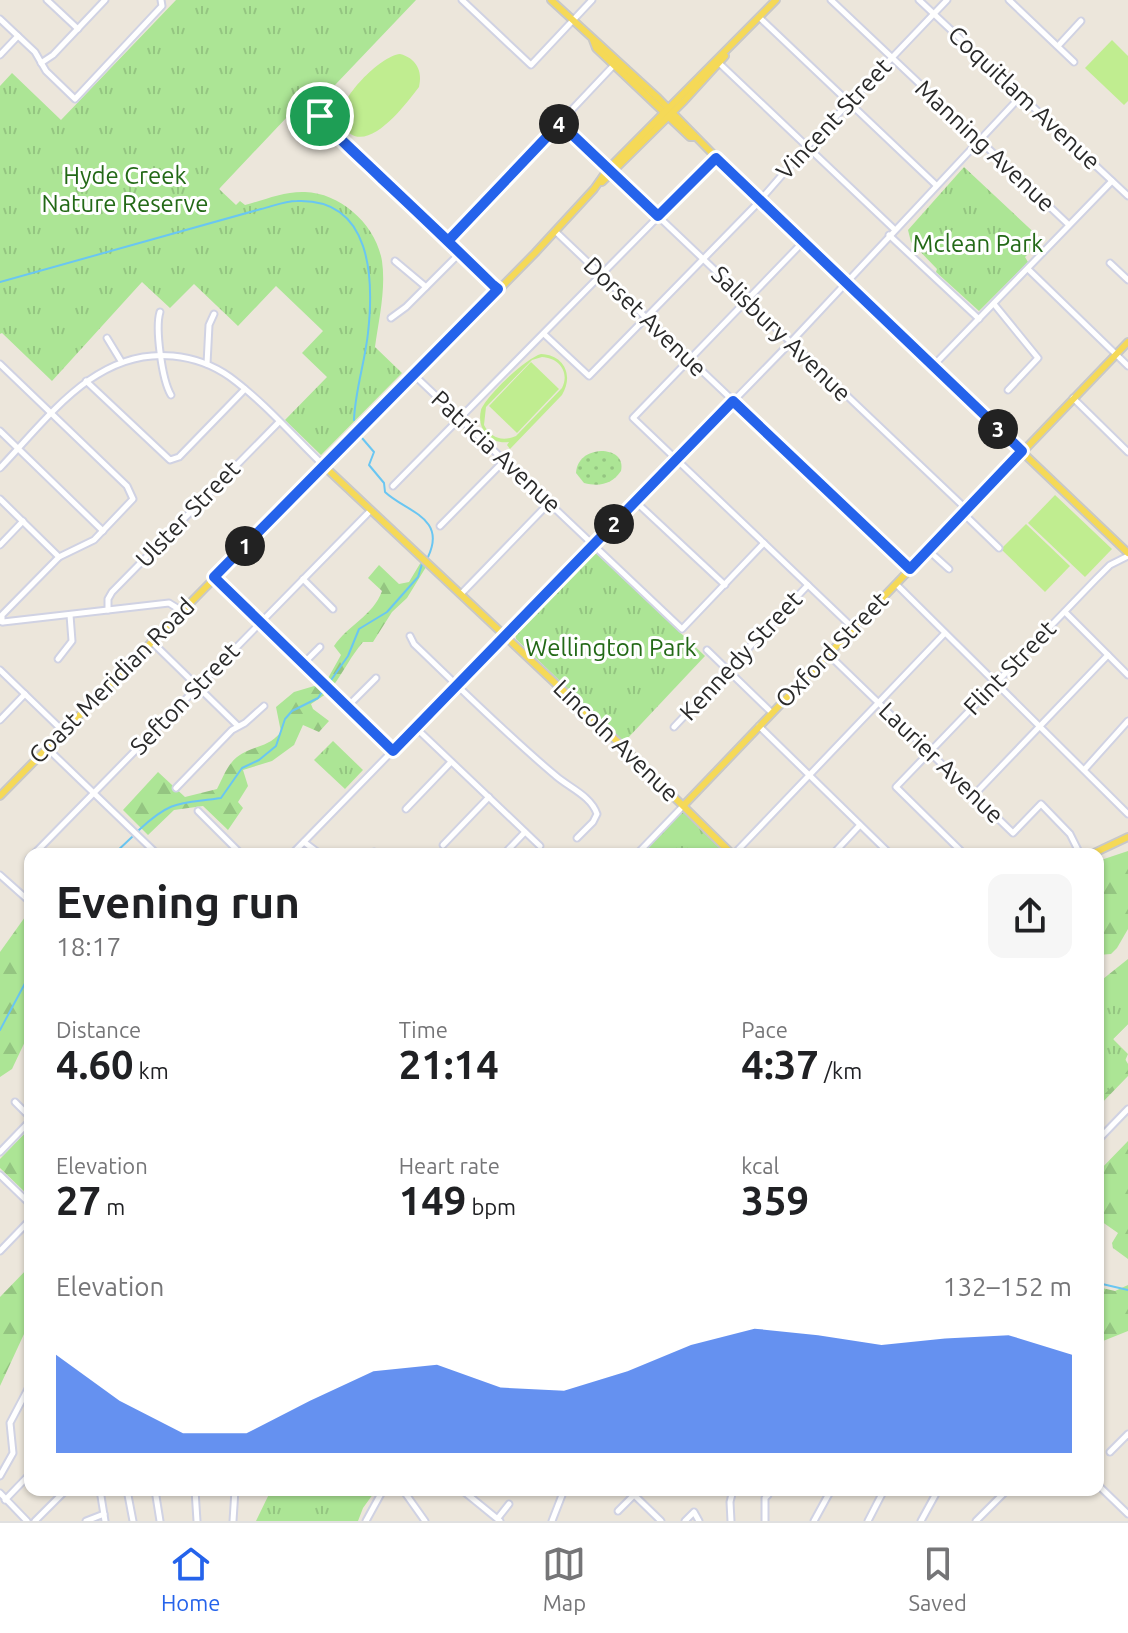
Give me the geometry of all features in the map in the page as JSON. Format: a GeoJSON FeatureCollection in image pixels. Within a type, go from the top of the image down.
{"type":"FeatureCollection","features":[{"type":"Feature","properties":{"kind":"main road"},"geometry":{"type":"LineString","coordinates":[[551,0],[658,98],[690,137],[694,137],[1128,554]]}},
{"type":"Feature","properties":{"kind":"main road","name":"Coast Meridian Road"},"geometry":{"type":"LineString","coordinates":[[0,796],[555,231],[776,0]]}},
{"type":"Feature","properties":{"kind":"main road"},"geometry":{"type":"LineString","coordinates":[[593,40],[596,48],[669,112]]}},
{"type":"Feature","properties":{"kind":"main road","name":"Coast Meridian Road"},"geometry":{"type":"LineString","coordinates":[[669,112],[677,98],[717,61]]}},
{"type":"Feature","properties":{"kind":"main road"},"geometry":{"type":"LineString","coordinates":[[658,98],[677,98]]}},
{"type":"Feature","properties":{"kind":"main road","name":"Oxford Street"},"geometry":{"type":"LineString","coordinates":[[684,805],[1128,342]]}},
{"type":"Feature","properties":{"kind":"main road","name":"Lincoln Avenue"},"geometry":{"type":"LineString","coordinates":[[324,466],[727,848]]}},
{"type":"Feature","properties":{"kind":"main road"},"geometry":{"type":"LineString","coordinates":[[1104,848],[1128,837]]}},
{"type":"Feature","properties":{"kind":"street"},"geometry":{"type":"LineString","coordinates":[[47,0],[78,29]]}},
{"type":"Feature","properties":{"kind":"street"},"geometry":{"type":"LineString","coordinates":[[41,63],[53,55],[105,0]]}},
{"type":"Feature","properties":{"kind":"street"},"geometry":{"type":"LineString","coordinates":[[462,0],[531,65],[592,0]]}},
{"type":"Feature","properties":{"kind":"street","name":"Manning Avenue"},"geometry":{"type":"LineString","coordinates":[[831,0],[1069,225]]}},
{"type":"Feature","properties":{"kind":"street","name":"Coquitlam Avenue"},"geometry":{"type":"LineString","coordinates":[[919,0],[1128,196]]}},
{"type":"Feature","properties":{"kind":"street","name":"Vincent Street"},"geometry":{"type":"LineString","coordinates":[[544,334],[589,376],[947,0]]}},
{"type":"Feature","properties":{"kind":"street"},"geometry":{"type":"LineString","coordinates":[[1009,0],[1018,3],[1074,62]]}},
{"type":"Feature","properties":{"kind":"street"},"geometry":{"type":"LineString","coordinates":[[0,19],[35,52],[41,63],[75,99],[162,2]]}},
{"type":"Feature","properties":{"kind":"street"},"geometry":{"type":"LineString","coordinates":[[759,17],[936,185]]}},
{"type":"Feature","properties":{"kind":"street"},"geometry":{"type":"LineString","coordinates":[[1058,46],[1081,21]]}},
{"type":"Feature","properties":{"kind":"street"},"geometry":{"type":"LineString","coordinates":[[0,55],[18,36]]}},
{"type":"Feature","properties":{"kind":"street"},"geometry":{"type":"LineString","coordinates":[[717,61],[894,229]]}},
{"type":"Feature","properties":{"kind":"street"},"geometry":{"type":"LineString","coordinates":[[448,241],[614,65]]}},
{"type":"Feature","properties":{"kind":"street"},"geometry":{"type":"LineString","coordinates":[[298,848],[790,343],[1021,96]]}},
{"type":"Feature","properties":{"kind":"street","name":"Salisbury Avenue"},"geometry":{"type":"LineString","coordinates":[[560,123],[961,504],[967,517],[999,548]]}},
{"type":"Feature","properties":{"kind":"street"},"geometry":{"type":"LineString","coordinates":[[329,128],[498,289]]}},
{"type":"Feature","properties":{"kind":"street"},"geometry":{"type":"LineString","coordinates":[[393,486],[716,158]]}},
{"type":"Feature","properties":{"kind":"street"},"geometry":{"type":"LineString","coordinates":[[933,366],[1112,181]]}},
{"type":"Feature","properties":{"kind":"street","name":"Dorset Avenue"},"geometry":{"type":"LineString","coordinates":[[555,231],[910,569]]}},
{"type":"Feature","properties":{"kind":"street"},"geometry":{"type":"LineString","coordinates":[[889,235],[979,319]]}},
{"type":"Feature","properties":{"kind":"street"},"geometry":{"type":"LineString","coordinates":[[803,242],[633,418],[853,628]]}},
{"type":"Feature","properties":{"kind":"street"},"geometry":{"type":"LineString","coordinates":[[391,318],[460,253]]}},
{"type":"Feature","properties":{"kind":"street"},"geometry":{"type":"LineString","coordinates":[[395,261],[426,287]]}},
{"type":"Feature","properties":{"kind":"street"},"geometry":{"type":"LineString","coordinates":[[1110,263],[1128,280]]}},
{"type":"Feature","properties":{"kind":"street"},"geometry":{"type":"LineString","coordinates":[[1028,269],[1128,366]]}},
{"type":"Feature","properties":{"kind":"street"},"geometry":{"type":"LineString","coordinates":[[994,304],[1038,358],[1008,390]]}},
{"type":"Feature","properties":{"kind":"street"},"geometry":{"type":"LineString","coordinates":[[160,312],[158,323],[166,386],[171,395]]}},
{"type":"Feature","properties":{"kind":"street"},"geometry":{"type":"LineString","coordinates":[[207,364],[209,325],[214,314]]}},
{"type":"Feature","properties":{"kind":"street"},"geometry":{"type":"LineString","coordinates":[[107,338],[121,361]]}},
{"type":"Feature","properties":{"kind":"street"},"geometry":{"type":"LineString","coordinates":[[0,468],[86,381],[121,361],[162,355],[207,364],[230,377],[324,466]]}},
{"type":"Feature","properties":{"kind":"street"},"geometry":{"type":"LineString","coordinates":[[0,364],[127,486],[133,499],[91,541],[59,557],[2,615],[1,623],[169,603],[182,611]]}},
{"type":"Feature","properties":{"kind":"street","name":"Patricia Avenue"},"geometry":{"type":"LineString","coordinates":[[414,375],[682,629],[725,585]]}},
{"type":"Feature","properties":{"kind":"street"},"geometry":{"type":"LineString","coordinates":[[86,381],[171,460],[177,458],[245,389]]}},
{"type":"Feature","properties":{"kind":"street"},"geometry":{"type":"LineString","coordinates":[[1073,398],[1128,452]]}},
{"type":"Feature","properties":{"kind":"street","name":"Ulster Street"},"geometry":{"type":"LineString","coordinates":[[108,610],[112,592],[279,422]]}},
{"type":"Feature","properties":{"kind":"street"},"geometry":{"type":"LineString","coordinates":[[0,431],[103,531]]}},
{"type":"Feature","properties":{"kind":"street"},"geometry":{"type":"LineString","coordinates":[[440,526],[504,461]]}},
{"type":"Feature","properties":{"kind":"street"},"geometry":{"type":"LineString","coordinates":[[0,499],[59,557]]}},
{"type":"Feature","properties":{"kind":"street"},"geometry":{"type":"LineString","coordinates":[[636,502],[725,585],[764,543]]}},
{"type":"Feature","properties":{"kind":"street"},"geometry":{"type":"LineString","coordinates":[[461,594],[549,503]]}},
{"type":"Feature","properties":{"kind":"street","name":"Sefton Street"},"geometry":{"type":"LineString","coordinates":[[40,848],[371,510]]}},
{"type":"Feature","properties":{"kind":"street"},"geometry":{"type":"LineString","coordinates":[[0,545],[23,521]]}},
{"type":"Feature","properties":{"kind":"street"},"geometry":{"type":"LineString","coordinates":[[928,550],[949,569]]}},
{"type":"Feature","properties":{"kind":"street","name":"Flint Street"},"geometry":{"type":"LineString","coordinates":[[958,848],[896,787],[1110,565],[1128,554]]}},
{"type":"Feature","properties":{"kind":"street"},"geometry":{"type":"LineString","coordinates":[[214,577],[393,751]]}},
{"type":"Feature","properties":{"kind":"street"},"geometry":{"type":"LineString","coordinates":[[303,579],[333,609]]}},
{"type":"Feature","properties":{"kind":"street"},"geometry":{"type":"LineString","coordinates":[[896,583],[1128,814]]}},
{"type":"Feature","properties":{"kind":"street","name":"Kennedy Street"},"geometry":{"type":"LineString","coordinates":[[674,727],[808,585]]}},
{"type":"Feature","properties":{"kind":"street"},"geometry":{"type":"LineString","coordinates":[[1065,612],[1128,675]]}},
{"type":"Feature","properties":{"kind":"street"},"geometry":{"type":"LineString","coordinates":[[58,659],[72,641],[70,615]]}},
{"type":"Feature","properties":{"kind":"street"},"geometry":{"type":"LineString","coordinates":[[739,848],[945,633]]}},
{"type":"Feature","properties":{"kind":"street"},"geometry":{"type":"LineString","coordinates":[[410,636],[414,644],[458,685],[594,807],[597,814],[593,822],[577,838]]}},
{"type":"Feature","properties":{"kind":"street"},"geometry":{"type":"LineString","coordinates":[[151,641],[238,726]]}},
{"type":"Feature","properties":{"kind":"street"},"geometry":{"type":"LineString","coordinates":[[304,663],[320,647]]}},
{"type":"Feature","properties":{"kind":"street"},"geometry":{"type":"LineString","coordinates":[[707,650],[772,713]]}},
{"type":"Feature","properties":{"kind":"street","name":"Laurier Avenue"},"geometry":{"type":"LineString","coordinates":[[828,654],[1013,833],[1041,804],[1070,834],[1077,848]]}},
{"type":"Feature","properties":{"kind":"street"},"geometry":{"type":"LineString","coordinates":[[974,795],[1108,655]]}},
{"type":"Feature","properties":{"kind":"street"},"geometry":{"type":"LineString","coordinates":[[0,670],[63,731]]}},
{"type":"Feature","properties":{"kind":"street"},"geometry":{"type":"LineString","coordinates":[[348,706],[376,678]]}},
{"type":"Feature","properties":{"kind":"street"},"geometry":{"type":"LineString","coordinates":[[0,720],[25,694]]}},
{"type":"Feature","properties":{"kind":"street"},"geometry":{"type":"LineString","coordinates":[[176,788],[238,726],[264,706]]}},
{"type":"Feature","properties":{"kind":"street"},"geometry":{"type":"LineString","coordinates":[[1084,770],[1128,721]]}},
{"type":"Feature","properties":{"kind":"street"},"geometry":{"type":"LineString","coordinates":[[759,726],[884,848]]}},
{"type":"Feature","properties":{"kind":"street"},"geometry":{"type":"LineString","coordinates":[[416,728],[540,846]]}},
{"type":"Feature","properties":{"kind":"street"},"geometry":{"type":"LineString","coordinates":[[46,747],[151,848]]}},
{"type":"Feature","properties":{"kind":"street"},"geometry":{"type":"LineString","coordinates":[[406,809],[451,762]]}},
{"type":"Feature","properties":{"kind":"street"},"geometry":{"type":"LineString","coordinates":[[443,845],[489,797]]}},
{"type":"Feature","properties":{"kind":"street","name":"Oxford Street"},"geometry":{"type":"LineString","coordinates":[[643,848],[684,805]]}},
{"type":"Feature","properties":{"kind":"street"},"geometry":{"type":"LineString","coordinates":[[198,811],[235,848]]}},
{"type":"Feature","properties":{"kind":"street"},"geometry":{"type":"LineString","coordinates":[[839,848],[860,825]]}},
{"type":"Feature","properties":{"kind":"street"},"geometry":{"type":"LineString","coordinates":[[510,848],[525,832]]}},
{"type":"Feature","properties":{"kind":"street"},"geometry":{"type":"LineString","coordinates":[[304,842],[312,848]]}},
{"type":"Feature","properties":{"kind":"street"},"geometry":{"type":"LineString","coordinates":[[0,875],[24,896]]}},
{"type":"Feature","properties":{"kind":"street"},"geometry":{"type":"LineString","coordinates":[[15,1102],[24,1112]]}},
{"type":"Feature","properties":{"kind":"street"},"geometry":{"type":"LineString","coordinates":[[1104,1134],[1128,1109]]}},
{"type":"Feature","properties":{"kind":"street"},"geometry":{"type":"LineString","coordinates":[[0,1152],[24,1126]]}},
{"type":"Feature","properties":{"kind":"street"},"geometry":{"type":"LineString","coordinates":[[0,1175],[24,1198]]}},
{"type":"Feature","properties":{"kind":"street"},"geometry":{"type":"LineString","coordinates":[[0,1251],[24,1226]]}},
{"type":"Feature","properties":{"kind":"street"},"geometry":{"type":"LineString","coordinates":[[0,1476],[13,1456],[10,1426],[24,1401]]}},
{"type":"Feature","properties":{"kind":"street"},"geometry":{"type":"LineString","coordinates":[[1110,1452],[1128,1434]]}},
{"type":"Feature","properties":{"kind":"street"},"geometry":{"type":"LineString","coordinates":[[5,1500],[24,1480]]}},
{"type":"Feature","properties":{"kind":"street"},"geometry":{"type":"LineString","coordinates":[[1104,1491],[1128,1514]]}},
{"type":"Feature","properties":{"kind":"street"},"geometry":{"type":"LineString","coordinates":[[0,1493],[27,1521]]}},
{"type":"Feature","properties":{"kind":"street"},"geometry":{"type":"LineString","coordinates":[[35,1521],[60,1496]]}},
{"type":"Feature","properties":{"kind":"street"},"geometry":{"type":"LineString","coordinates":[[86,1521],[105,1518],[101,1496]]}},
{"type":"Feature","properties":{"kind":"street"},"geometry":{"type":"LineString","coordinates":[[128,1496],[133,1521]]}},
{"type":"Feature","properties":{"kind":"street"},"geometry":{"type":"LineString","coordinates":[[156,1496],[160,1521]]}},
{"type":"Feature","properties":{"kind":"street"},"geometry":{"type":"LineString","coordinates":[[195,1496],[197,1521]]}},
{"type":"Feature","properties":{"kind":"street"},"geometry":{"type":"LineString","coordinates":[[233,1521],[235,1496]]}},
{"type":"Feature","properties":{"kind":"street"},"geometry":{"type":"LineString","coordinates":[[366,1521],[380,1496]]}},
{"type":"Feature","properties":{"kind":"street"},"geometry":{"type":"LineString","coordinates":[[407,1496],[425,1521]]}},
{"type":"Feature","properties":{"kind":"street"},"geometry":{"type":"LineString","coordinates":[[470,1496],[499,1519],[509,1504]]}},
{"type":"Feature","properties":{"kind":"street"},"geometry":{"type":"LineString","coordinates":[[552,1521],[562,1496]]}},
{"type":"Feature","properties":{"kind":"street"},"geometry":{"type":"LineString","coordinates":[[618,1511],[628,1496]]}},
{"type":"Feature","properties":{"kind":"street"},"geometry":{"type":"LineString","coordinates":[[635,1496],[661,1521]]}},
{"type":"Feature","properties":{"kind":"street"},"geometry":{"type":"LineString","coordinates":[[731,1521],[732,1496]]}},
{"type":"Feature","properties":{"kind":"street"},"geometry":{"type":"LineString","coordinates":[[765,1521],[767,1496]]}},
{"type":"Feature","properties":{"kind":"street"},"geometry":{"type":"LineString","coordinates":[[814,1521],[828,1496]]}},
{"type":"Feature","properties":{"kind":"street"},"geometry":{"type":"LineString","coordinates":[[868,1521],[881,1496]]}},
{"type":"Feature","properties":{"kind":"street"},"geometry":{"type":"LineString","coordinates":[[921,1521],[935,1496]]}},
{"type":"Feature","properties":{"kind":"street"},"geometry":{"type":"LineString","coordinates":[[976,1521],[1001,1496]]}},
{"type":"Feature","properties":{"kind":"street"},"geometry":{"type":"LineString","coordinates":[[685,1521],[694,1512],[699,1521]]}},
{"type":"Feature","properties":{"kind":"green space","name":"Hyde Creek Nature Reserve"},"geometry":{"type":"Polygon","coordinates":[[[176,0],[416,0],[315,106],[305,98],[219,189],[236,205],[240,201],[245,205],[297,192],[331,198],[355,213],[378,248],[383,282],[375,347],[402,373],[321,455],[285,420],[327,377],[302,353],[323,331],[276,286],[238,326],[194,284],[170,308],[142,282],[52,381],[0,334],[0,86],[12,73],[61,120],[176,0]]]}},
{"type":"Feature","properties":{"kind":"green space"},"geometry":{"type":"Polygon","coordinates":[[[1112,40],[1128,56],[1128,101],[1124,105],[1085,68],[1112,40]]]}},
{"type":"Feature","properties":{"kind":"green space"},"geometry":{"type":"Polygon","coordinates":[[[400,54],[417,66],[419,87],[392,119],[370,135],[359,137],[348,132],[340,120],[341,111],[353,90],[382,62],[400,54]]]}},
{"type":"Feature","properties":{"kind":"green space","name":"Mclean Park"},"geometry":{"type":"Polygon","coordinates":[[[964,167],[1042,240],[1025,257],[1028,262],[979,311],[936,272],[937,269],[911,242],[908,230],[964,167]]]}},
{"type":"Feature","properties":{"kind":"green space"},"geometry":{"type":"Polygon","coordinates":[[[549,355],[561,362],[567,374],[565,388],[562,395],[510,449],[507,445],[509,442],[494,440],[484,431],[480,422],[481,410],[498,387],[534,357],[549,355]],[[548,358],[532,360],[486,407],[484,425],[494,436],[506,439],[516,436],[562,388],[564,371],[558,363],[548,358]]]}},
{"type":"Feature","properties":{"kind":"green space"},"geometry":{"type":"Polygon","coordinates":[[[531,362],[559,389],[517,433],[489,406],[531,362]]]}},
{"type":"Feature","properties":{"kind":"green space"},"geometry":{"type":"Polygon","coordinates":[[[601,451],[617,456],[621,471],[605,483],[584,483],[576,473],[578,464],[587,455],[601,451]]]}},
{"type":"Feature","properties":{"kind":"green space"},"geometry":{"type":"Polygon","coordinates":[[[1055,495],[1112,549],[1085,577],[1028,523],[1055,495]]]}},
{"type":"Feature","properties":{"kind":"green space"},"geometry":{"type":"Polygon","coordinates":[[[1026,524],[1070,566],[1045,592],[1001,549],[1026,524]]]}},
{"type":"Feature","properties":{"kind":"green space","name":"Wellington Park"},"geometry":{"type":"Polygon","coordinates":[[[592,553],[597,554],[705,656],[626,740],[622,740],[516,639],[515,633],[592,553]]]}},
{"type":"Feature","properties":{"kind":"green space"},"geometry":{"type":"Polygon","coordinates":[[[421,562],[426,567],[407,598],[392,612],[373,642],[363,642],[333,686],[327,680],[341,655],[334,646],[367,614],[382,591],[368,578],[379,565],[399,584],[409,582],[421,562]]]}},
{"type":"Feature","properties":{"kind":"green space"},"geometry":{"type":"Polygon","coordinates":[[[321,684],[329,692],[311,704],[329,721],[319,732],[303,725],[294,745],[272,761],[243,770],[248,786],[238,802],[243,808],[228,830],[203,806],[174,810],[148,835],[123,810],[158,772],[185,797],[217,789],[237,757],[281,732],[276,707],[294,692],[321,684]]]}},
{"type":"Feature","properties":{"kind":"green space"},"geometry":{"type":"Polygon","coordinates":[[[333,741],[363,770],[345,789],[314,760],[333,741]]]}},
{"type":"Feature","properties":{"kind":"green space"},"geometry":{"type":"Polygon","coordinates":[[[684,810],[721,848],[647,848],[684,810]]]}},
{"type":"Feature","properties":{"kind":"green space"},"geometry":{"type":"Polygon","coordinates":[[[1128,851],[1128,929],[1117,948],[1111,954],[1104,955],[1104,859],[1128,851]]]}},
{"type":"Feature","properties":{"kind":"green space"},"geometry":{"type":"Polygon","coordinates":[[[24,918],[24,1044],[12,1069],[0,1077],[0,952],[24,918]]]}},
{"type":"Feature","properties":{"kind":"green space"},"geometry":{"type":"Polygon","coordinates":[[[1128,959],[1128,1024],[1113,1039],[1128,1064],[1128,1076],[1104,1101],[1104,978],[1128,959]]]}},
{"type":"Feature","properties":{"kind":"green space"},"geometry":{"type":"Polygon","coordinates":[[[1128,980],[1128,1024],[1113,1039],[1128,1054],[1124,1063],[1128,1070],[1104,1095],[1104,997],[1128,980]]]}},
{"type":"Feature","properties":{"kind":"green space"},"geometry":{"type":"Polygon","coordinates":[[[24,1134],[24,1191],[0,1168],[0,1159],[24,1134]]]}},
{"type":"Feature","properties":{"kind":"green space"},"geometry":{"type":"Polygon","coordinates":[[[1128,1141],[1128,1259],[1113,1248],[1112,1243],[1118,1233],[1104,1223],[1104,1166],[1128,1141]]]}},
{"type":"Feature","properties":{"kind":"green space"},"geometry":{"type":"Polygon","coordinates":[[[24,1272],[24,1334],[0,1386],[0,1297],[24,1272]]]}},
{"type":"Feature","properties":{"kind":"green space"},"geometry":{"type":"Polygon","coordinates":[[[1128,1285],[1128,1331],[1104,1341],[1104,1288],[1115,1291],[1128,1285]]]}},
{"type":"Feature","properties":{"kind":"green space"},"geometry":{"type":"Polygon","coordinates":[[[268,1496],[372,1496],[358,1521],[256,1521],[268,1496]]]}},
{"type":"Feature","properties":{"kind":"waterway"},"geometry":{"type":"LineString","coordinates":[[0,282],[284,203],[322,204],[341,213],[354,227],[368,267],[370,312],[354,420]]}},
{"type":"Feature","properties":{"kind":"waterway"},"geometry":{"type":"LineString","coordinates":[[362,438],[374,452],[369,465],[384,483],[385,492],[428,524],[432,533],[428,557]]}},
{"type":"Feature","properties":{"kind":"waterway"},"geometry":{"type":"LineString","coordinates":[[329,683],[348,656],[359,629],[387,612],[418,577],[422,564]]}},
{"type":"Feature","properties":{"kind":"waterway"},"geometry":{"type":"LineString","coordinates":[[139,830],[169,808],[221,798],[242,768],[259,760],[276,746],[285,719],[292,711],[318,698],[324,689]]}},
{"type":"Feature","properties":{"kind":"waterway"},"geometry":{"type":"LineString","coordinates":[[120,848],[132,837]]}},
{"type":"Feature","properties":{"kind":"waterway"},"geometry":{"type":"LineString","coordinates":[[0,1030],[24,985]]}},
{"type":"Feature","properties":{"kind":"waterway"},"geometry":{"type":"LineString","coordinates":[[1104,1284],[1128,1290]]}},
{"type":"Feature","properties":{"kind":"route"},"geometry":{"type":"LineString","coordinates":[[320,116],[314,113],[309,121],[312,125],[329,128],[390,186],[448,241],[560,123],[658,216],[716,158],[1022,451],[910,569],[733,401],[393,751],[214,577],[498,289],[493,285],[405,200],[329,128],[320,116]]}}]}
